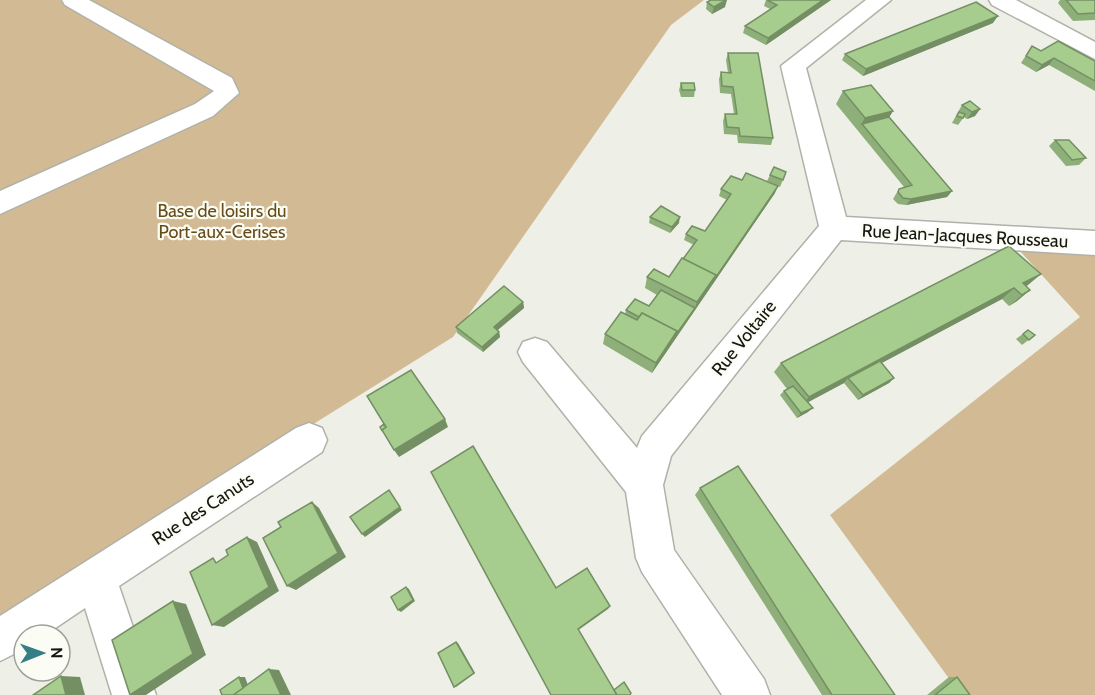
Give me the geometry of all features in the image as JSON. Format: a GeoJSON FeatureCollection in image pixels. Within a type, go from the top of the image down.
{"type":"FeatureCollection","features":[{"type":"Feature","properties":{"kind":"street"},"geometry":{"type":"LineString","coordinates":[[0,202],[204,110],[227,93],[223,84],[74,0]]}},
{"type":"Feature","properties":{"kind":"street"},"geometry":{"type":"LineString","coordinates":[[834,228],[793,66],[880,0]]}},
{"type":"Feature","properties":{"kind":"street"},"geometry":{"type":"LineString","coordinates":[[1000,0],[1095,52]]}},
{"type":"Feature","properties":{"kind":"street","name":"Rue Jean-Jacques Rousseau"},"geometry":{"type":"LineString","coordinates":[[834,228],[1095,243]]}},
{"type":"Feature","properties":{"kind":"street","name":"Rue Voltaire"},"geometry":{"type":"LineString","coordinates":[[748,695],[656,558],[644,484],[655,448],[834,228]]}},
{"type":"Feature","properties":{"kind":"street"},"geometry":{"type":"LineString","coordinates":[[535,352],[644,484]]}},
{"type":"Feature","properties":{"kind":"street","name":"Rue des Canuts"},"geometry":{"type":"LineString","coordinates":[[0,640],[309,440]]}},
{"type":"Feature","properties":{"kind":"street"},"geometry":{"type":"LineString","coordinates":[[96,578],[134,695]]}},
{"type":"Feature","properties":{"kind":"green space","name":"Base de loisirs du Port-aux-Cerises"},"geometry":{"type":"Polygon","coordinates":[[[0,0],[704,0],[671,25],[453,337],[0,619],[0,0]]]}},
{"type":"Feature","properties":{"kind":"green space"},"geometry":{"type":"Polygon","coordinates":[[[1019,250],[1095,254],[1095,695],[961,695],[830,515],[1080,317],[1019,250]]]}},
{"type":"Feature","properties":{"kind":"building"},"geometry":{"type":"Polygon","coordinates":[[[726,0],[714,7],[707,2],[726,0]]]}},
{"type":"Feature","properties":{"kind":"building"},"geometry":{"type":"Polygon","coordinates":[[[767,0],[823,0],[768,38],[745,26],[777,5],[767,0]]]}},
{"type":"Feature","properties":{"kind":"building"},"geometry":{"type":"Polygon","coordinates":[[[1066,0],[1095,0],[1095,13],[1078,14],[1066,0]]]}},
{"type":"Feature","properties":{"kind":"building"},"geometry":{"type":"Polygon","coordinates":[[[976,2],[998,16],[866,69],[845,54],[976,2]]]}},
{"type":"Feature","properties":{"kind":"building"},"geometry":{"type":"Polygon","coordinates":[[[1058,41],[1095,61],[1095,81],[1054,58],[1042,65],[1026,56],[1032,46],[1041,51],[1058,41]]]}},
{"type":"Feature","properties":{"kind":"building"},"geometry":{"type":"Polygon","coordinates":[[[728,53],[758,53],[773,138],[740,136],[739,128],[727,127],[725,114],[737,114],[733,87],[722,86],[721,72],[731,73],[728,53]]]}},
{"type":"Feature","properties":{"kind":"building"},"geometry":{"type":"Polygon","coordinates":[[[681,83],[694,83],[695,90],[682,90],[681,83]]]}},
{"type":"Feature","properties":{"kind":"building"},"geometry":{"type":"Polygon","coordinates":[[[871,85],[893,111],[865,118],[843,91],[871,85]]]}},
{"type":"Feature","properties":{"kind":"building"},"geometry":{"type":"Polygon","coordinates":[[[970,101],[980,109],[972,112],[962,105],[970,101]]]}},
{"type":"Feature","properties":{"kind":"building"},"geometry":{"type":"Polygon","coordinates":[[[959,112],[965,114],[963,118],[957,116],[959,112]]]}},
{"type":"Feature","properties":{"kind":"building"},"geometry":{"type":"Polygon","coordinates":[[[889,117],[952,191],[911,199],[903,198],[898,192],[899,189],[912,185],[862,124],[889,117]]]}},
{"type":"Feature","properties":{"kind":"building"},"geometry":{"type":"Polygon","coordinates":[[[1055,140],[1069,140],[1086,158],[1072,160],[1055,140]]]}},
{"type":"Feature","properties":{"kind":"building"},"geometry":{"type":"Polygon","coordinates":[[[774,167],[786,172],[783,180],[770,175],[774,167]]]}},
{"type":"Feature","properties":{"kind":"building"},"geometry":{"type":"Polygon","coordinates":[[[746,173],[778,186],[714,280],[716,275],[683,259],[697,240],[686,234],[692,226],[705,231],[731,194],[721,189],[731,176],[742,180],[746,173]]]}},
{"type":"Feature","properties":{"kind":"building"},"geometry":{"type":"Polygon","coordinates":[[[661,206],[680,217],[672,227],[650,217],[661,206]]]}},
{"type":"Feature","properties":{"kind":"building"},"geometry":{"type":"Polygon","coordinates":[[[1009,246],[1041,274],[1023,283],[1030,290],[1022,295],[1014,288],[809,397],[781,363],[1009,246]]]}},
{"type":"Feature","properties":{"kind":"building"},"geometry":{"type":"Polygon","coordinates":[[[682,258],[716,275],[697,302],[647,277],[654,269],[669,277],[682,258]]]}},
{"type":"Feature","properties":{"kind":"building"},"geometry":{"type":"Polygon","coordinates":[[[504,286],[523,302],[494,327],[499,332],[482,347],[456,327],[504,286]]]}},
{"type":"Feature","properties":{"kind":"building"},"geometry":{"type":"Polygon","coordinates":[[[661,290],[695,308],[675,336],[677,331],[642,313],[639,317],[626,310],[635,299],[649,306],[661,290]]]}},
{"type":"Feature","properties":{"kind":"building"},"geometry":{"type":"Polygon","coordinates":[[[621,312],[637,320],[642,313],[677,331],[656,363],[605,334],[621,312]]]}},
{"type":"Feature","properties":{"kind":"building"},"geometry":{"type":"Polygon","coordinates":[[[1028,330],[1035,335],[1029,340],[1023,334],[1028,330]]]}},
{"type":"Feature","properties":{"kind":"building"},"geometry":{"type":"Polygon","coordinates":[[[880,361],[894,378],[863,395],[848,378],[880,361]]]}},
{"type":"Feature","properties":{"kind":"building"},"geometry":{"type":"Polygon","coordinates":[[[411,370],[445,419],[394,450],[382,430],[386,427],[367,396],[411,370]]]}},
{"type":"Feature","properties":{"kind":"building"},"geometry":{"type":"Polygon","coordinates":[[[793,386],[813,408],[801,413],[784,391],[793,386]]]}},
{"type":"Feature","properties":{"kind":"building"},"geometry":{"type":"Polygon","coordinates":[[[473,446],[556,588],[587,568],[610,606],[578,629],[617,695],[551,695],[431,472],[473,446]]]}},
{"type":"Feature","properties":{"kind":"building"},"geometry":{"type":"Polygon","coordinates":[[[738,466],[895,695],[832,695],[700,488],[738,466]]]}},
{"type":"Feature","properties":{"kind":"building"},"geometry":{"type":"Polygon","coordinates":[[[389,490],[400,507],[362,534],[350,517],[389,490]]]}},
{"type":"Feature","properties":{"kind":"building"},"geometry":{"type":"Polygon","coordinates":[[[312,502],[338,553],[287,586],[263,538],[281,527],[278,522],[312,502]]]}},
{"type":"Feature","properties":{"kind":"building"},"geometry":{"type":"Polygon","coordinates":[[[247,537],[269,587],[212,625],[190,572],[213,558],[216,563],[228,555],[226,550],[247,537]]]}},
{"type":"Feature","properties":{"kind":"building"},"geometry":{"type":"Polygon","coordinates":[[[406,587],[413,600],[398,610],[391,597],[406,587]]]}},
{"type":"Feature","properties":{"kind":"building"},"geometry":{"type":"Polygon","coordinates":[[[173,601],[193,654],[130,695],[112,640],[173,601]]]}},
{"type":"Feature","properties":{"kind":"building"},"geometry":{"type":"Polygon","coordinates":[[[456,642],[474,673],[454,687],[438,653],[456,642]]]}},
{"type":"Feature","properties":{"kind":"building"},"geometry":{"type":"Polygon","coordinates":[[[269,669],[281,695],[233,695],[269,669]]]}},
{"type":"Feature","properties":{"kind":"building"},"geometry":{"type":"Polygon","coordinates":[[[239,677],[243,688],[233,695],[222,695],[220,690],[239,677]]]}},
{"type":"Feature","properties":{"kind":"building"},"geometry":{"type":"Polygon","coordinates":[[[957,677],[970,695],[935,695],[957,677]]]}},
{"type":"Feature","properties":{"kind":"building"},"geometry":{"type":"Polygon","coordinates":[[[624,682],[630,695],[617,695],[614,690],[624,682]]]}},
{"type":"Feature","properties":{"kind":"building"},"geometry":{"type":"Polygon","coordinates":[[[51,683],[63,683],[66,695],[33,695],[51,683]]]}}]}
